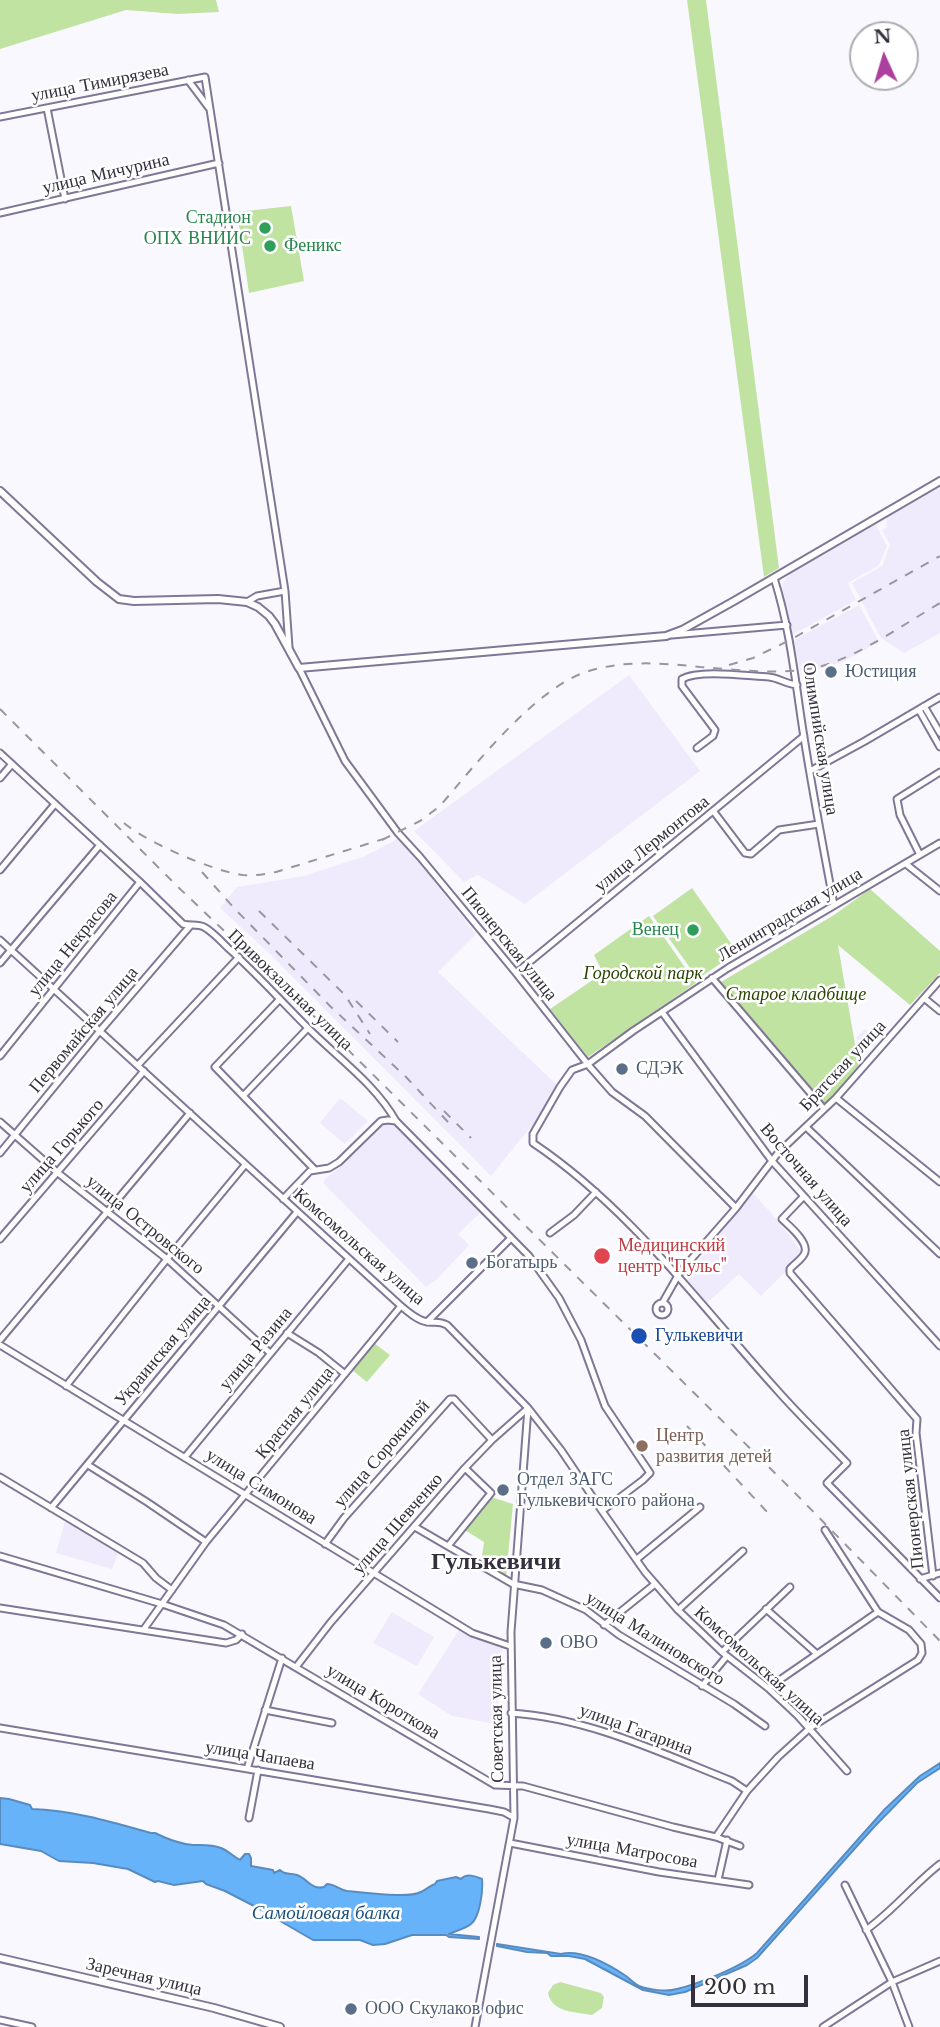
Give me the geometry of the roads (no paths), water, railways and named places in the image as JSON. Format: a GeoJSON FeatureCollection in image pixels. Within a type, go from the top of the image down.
{"type":"FeatureCollection","features":[{"type":"Feature","properties":{"kind":"main road"},"geometry":{"type":"LineString","coordinates":[[0,491],[97,582],[119,599],[218,599],[247,602],[269,616],[299,668],[666,636],[682,630],[774,578],[940,481]]}},
{"type":"Feature","properties":{"kind":"main road","name":"Заречная улица"},"geometry":{"type":"LineString","coordinates":[[0,1958],[214,2008],[280,2027]]}},
{"type":"Feature","properties":{"kind":"street","name":"улица Тимирязева"},"geometry":{"type":"LineString","coordinates":[[0,117],[205,77],[210,110]]}},
{"type":"Feature","properties":{"kind":"street"},"geometry":{"type":"LineString","coordinates":[[188,80],[210,110],[285,591],[289,650]]}},
{"type":"Feature","properties":{"kind":"street"},"geometry":{"type":"LineString","coordinates":[[47,108],[65,199]]}},
{"type":"Feature","properties":{"kind":"street","name":"улица Мичурина"},"geometry":{"type":"LineString","coordinates":[[0,212],[219,163]]}},
{"type":"Feature","properties":{"kind":"street","name":"Олимпийская улица"},"geometry":{"type":"LineString","coordinates":[[774,578],[788,625],[804,736],[834,905]]}},
{"type":"Feature","properties":{"kind":"street"},"geometry":{"type":"LineString","coordinates":[[247,602],[257,596],[285,591]]}},
{"type":"Feature","properties":{"kind":"street"},"geometry":{"type":"LineString","coordinates":[[666,636],[788,625]]}},
{"type":"Feature","properties":{"kind":"street","name":"Пионерская улица"},"geometry":{"type":"LineString","coordinates":[[299,668],[345,761],[398,833],[612,1092],[645,1116],[736,1208]]}},
{"type":"Feature","properties":{"kind":"street"},"geometry":{"type":"LineString","coordinates":[[697,748],[713,736],[715,730],[682,686],[682,679],[701,674],[769,677],[797,685]]}},
{"type":"Feature","properties":{"kind":"street"},"geometry":{"type":"LineString","coordinates":[[810,771],[940,698]]}},
{"type":"Feature","properties":{"kind":"street"},"geometry":{"type":"LineString","coordinates":[[922,708],[940,733]]}},
{"type":"Feature","properties":{"kind":"street"},"geometry":{"type":"LineString","coordinates":[[922,708],[940,747]]}},
{"type":"Feature","properties":{"kind":"street","name":"улица Лермонтова"},"geometry":{"type":"LineString","coordinates":[[516,973],[804,736]]}},
{"type":"Feature","properties":{"kind":"street","name":"Привокзальная улица"},"geometry":{"type":"LineString","coordinates":[[0,753],[177,919],[183,924],[200,925],[207,929],[239,957],[308,1028],[370,1086],[396,1121],[529,1256],[559,1298],[586,1351],[605,1406],[650,1473],[602,1511]]}},
{"type":"Feature","properties":{"kind":"street"},"geometry":{"type":"LineString","coordinates":[[0,778],[12,764]]}},
{"type":"Feature","properties":{"kind":"street"},"geometry":{"type":"LineString","coordinates":[[920,855],[900,815],[897,799],[940,772]]}},
{"type":"Feature","properties":{"kind":"street"},"geometry":{"type":"LineString","coordinates":[[0,870],[55,804]]}},
{"type":"Feature","properties":{"kind":"street"},"geometry":{"type":"LineString","coordinates":[[714,812],[745,853],[751,854],[779,830],[819,824]]}},
{"type":"Feature","properties":{"kind":"street","name":"Ленинградская улица"},"geometry":{"type":"LineString","coordinates":[[596,1192],[532,1140],[566,1076],[712,978],[940,843]]}},
{"type":"Feature","properties":{"kind":"street"},"geometry":{"type":"LineString","coordinates":[[0,963],[100,845]]}},
{"type":"Feature","properties":{"kind":"street"},"geometry":{"type":"LineString","coordinates":[[905,864],[940,891]]}},
{"type":"Feature","properties":{"kind":"street","name":"улица Некрасова"},"geometry":{"type":"LineString","coordinates":[[0,1056],[140,882]]}},
{"type":"Feature","properties":{"kind":"street","name":"Первомайская улица"},"geometry":{"type":"LineString","coordinates":[[0,1153],[190,926]]}},
{"type":"Feature","properties":{"kind":"street","name":"Комсомольская улица"},"geometry":{"type":"LineString","coordinates":[[0,940],[401,1306],[417,1318],[447,1325],[528,1408],[561,1450],[655,1584],[678,1610],[724,1654],[768,1688],[810,1728],[847,1771]]}},
{"type":"Feature","properties":{"kind":"street"},"geometry":{"type":"LineString","coordinates":[[138,1065],[239,957]]}},
{"type":"Feature","properties":{"kind":"street"},"geometry":{"type":"LineString","coordinates":[[712,978],[824,1109]]}},
{"type":"Feature","properties":{"kind":"street","name":"Братская улица"},"geometry":{"type":"LineString","coordinates":[[663,1303],[678,1276],[772,1161],[836,1098],[940,980]]}},
{"type":"Feature","properties":{"kind":"street"},"geometry":{"type":"LineString","coordinates":[[924,998],[940,1011]]}},
{"type":"Feature","properties":{"kind":"street"},"geometry":{"type":"LineString","coordinates":[[280,999],[215,1067],[315,1170]]}},
{"type":"Feature","properties":{"kind":"street","name":"Восточная улица"},"geometry":{"type":"LineString","coordinates":[[662,1012],[772,1161],[940,1346]]}},
{"type":"Feature","properties":{"kind":"street"},"geometry":{"type":"LineString","coordinates":[[243,1096],[308,1028]]}},
{"type":"Feature","properties":{"kind":"street","name":"улица Горького"},"geometry":{"type":"LineString","coordinates":[[0,1238],[144,1071]]}},
{"type":"Feature","properties":{"kind":"street"},"geometry":{"type":"LineString","coordinates":[[836,1098],[940,1182]]}},
{"type":"Feature","properties":{"kind":"street"},"geometry":{"type":"LineString","coordinates":[[0,1343],[190,1113]]}},
{"type":"Feature","properties":{"kind":"street"},"geometry":{"type":"LineString","coordinates":[[283,1199],[310,1171],[328,1168],[340,1161],[381,1121],[396,1121]]}},
{"type":"Feature","properties":{"kind":"street","name":"улица Островского"},"geometry":{"type":"LineString","coordinates":[[0,1122],[167,1259],[270,1353]]}},
{"type":"Feature","properties":{"kind":"street"},"geometry":{"type":"LineString","coordinates":[[806,1127],[940,1254]]}},
{"type":"Feature","properties":{"kind":"street"},"geometry":{"type":"LineString","coordinates":[[66,1386],[245,1165]]}},
{"type":"Feature","properties":{"kind":"street"},"geometry":{"type":"LineString","coordinates":[[550,1233],[574,1215],[596,1192],[678,1276],[776,1389],[847,1463],[827,1483],[940,1598]]}},
{"type":"Feature","properties":{"kind":"street","name":"Пионерская улица"},"geometry":{"type":"LineString","coordinates":[[804,1196],[782,1219],[806,1249],[805,1254],[789,1269],[790,1273],[917,1419],[916,1433],[933,1576]]}},
{"type":"Feature","properties":{"kind":"street","name":"Украинская улица"},"geometry":{"type":"LineString","coordinates":[[51,1508],[297,1212]]}},
{"type":"Feature","properties":{"kind":"street"},"geometry":{"type":"LineString","coordinates":[[427,1322],[511,1238]]}},
{"type":"Feature","properties":{"kind":"street","name":"улица Разина"},"geometry":{"type":"LineString","coordinates":[[185,1457],[348,1259]]}},
{"type":"Feature","properties":{"kind":"street","name":"Красная улица"},"geometry":{"type":"LineString","coordinates":[[144,1629],[206,1542],[401,1306]]}},
{"type":"Feature","properties":{"kind":"street"},"geometry":{"type":"LineString","coordinates":[[287,1334],[319,1353],[345,1374]]}},
{"type":"Feature","properties":{"kind":"street","name":"улица Симонова"},"geometry":{"type":"LineString","coordinates":[[0,1343],[472,1633],[510,1646]]}},
{"type":"Feature","properties":{"kind":"street","name":"улица Сорокиной"},"geometry":{"type":"LineString","coordinates":[[325,1544],[344,1518],[450,1399],[454,1399],[492,1440]]}},
{"type":"Feature","properties":{"kind":"street","name":"улица Шевченко"},"geometry":{"type":"LineString","coordinates":[[296,1667],[331,1622],[464,1468],[528,1408]]}},
{"type":"Feature","properties":{"kind":"street","name":"Советская улица"},"geometry":{"type":"LineString","coordinates":[[475,2027],[513,1818],[510,1646],[528,1408]]}},
{"type":"Feature","properties":{"kind":"street"},"geometry":{"type":"LineString","coordinates":[[88,1465],[206,1542]]}},
{"type":"Feature","properties":{"kind":"street"},"geometry":{"type":"LineString","coordinates":[[448,1546],[491,1493],[464,1468]]}},
{"type":"Feature","properties":{"kind":"street"},"geometry":{"type":"LineString","coordinates":[[0,1477],[143,1563],[156,1578],[172,1590]]}},
{"type":"Feature","properties":{"kind":"street"},"geometry":{"type":"LineString","coordinates":[[637,1559],[700,1507]]}},
{"type":"Feature","properties":{"kind":"street","name":"улица Малиновского"},"geometry":{"type":"LineString","coordinates":[[415,1527],[513,1584],[542,1590],[586,1610],[604,1625],[765,1726]]}},
{"type":"Feature","properties":{"kind":"street"},"geometry":{"type":"LineString","coordinates":[[716,1836],[747,1791],[778,1757],[810,1728],[918,1660],[922,1653],[921,1644],[909,1630],[878,1612],[825,1530]]}},
{"type":"Feature","properties":{"kind":"street"},"geometry":{"type":"LineString","coordinates":[[678,1610],[743,1550]]}},
{"type":"Feature","properties":{"kind":"street","name":"улица Короткова"},"geometry":{"type":"LineString","coordinates":[[0,1556],[214,1621],[242,1634],[495,1785],[512,1785]]}},
{"type":"Feature","properties":{"kind":"street"},"geometry":{"type":"LineString","coordinates":[[920,1580],[940,1573]]}},
{"type":"Feature","properties":{"kind":"street"},"geometry":{"type":"LineString","coordinates":[[604,1625],[655,1584]]}},
{"type":"Feature","properties":{"kind":"street"},"geometry":{"type":"LineString","coordinates":[[702,1686],[724,1654],[790,1587]]}},
{"type":"Feature","properties":{"kind":"street"},"geometry":{"type":"LineString","coordinates":[[0,1608],[226,1643],[236,1640],[242,1634]]}},
{"type":"Feature","properties":{"kind":"street"},"geometry":{"type":"LineString","coordinates":[[766,1609],[817,1654]]}},
{"type":"Feature","properties":{"kind":"street"},"geometry":{"type":"LineString","coordinates":[[768,1688],[878,1612]]}},
{"type":"Feature","properties":{"kind":"street"},"geometry":{"type":"LineString","coordinates":[[247,1769],[282,1658]]}},
{"type":"Feature","properties":{"kind":"street"},"geometry":{"type":"LineString","coordinates":[[265,1710],[332,1723]]}},
{"type":"Feature","properties":{"kind":"street","name":"улица Гагарина"},"geometry":{"type":"LineString","coordinates":[[511,1713],[566,1720],[604,1731],[732,1781],[747,1791]]}},
{"type":"Feature","properties":{"kind":"street","name":"улица Чапаева"},"geometry":{"type":"LineString","coordinates":[[0,1728],[488,1809],[504,1812],[513,1818]]}},
{"type":"Feature","properties":{"kind":"street"},"geometry":{"type":"LineString","coordinates":[[248,1818],[258,1770]]}},
{"type":"Feature","properties":{"kind":"street"},"geometry":{"type":"LineString","coordinates":[[512,1785],[716,1836],[740,1846]]}},
{"type":"Feature","properties":{"kind":"street"},"geometry":{"type":"LineString","coordinates":[[718,1880],[727,1840]]}},
{"type":"Feature","properties":{"kind":"street","name":"улица Матросова"},"geometry":{"type":"LineString","coordinates":[[510,1843],[659,1872],[749,1885]]}},
{"type":"Feature","properties":{"kind":"street"},"geometry":{"type":"LineString","coordinates":[[866,1930],[892,1910],[940,1864]]}},
{"type":"Feature","properties":{"kind":"street"},"geometry":{"type":"LineString","coordinates":[[845,1885],[892,1982],[909,2027]]}},
{"type":"Feature","properties":{"kind":"street"},"geometry":{"type":"LineString","coordinates":[[822,2027],[892,1982],[940,1961]]}},
{"type":"Feature","properties":{"kind":"street"},"geometry":{"type":"LineString","coordinates":[[0,2020],[32,2027]]}},
{"type":"Feature","properties":{"kind":"water"},"geometry":{"type":"Polygon","coordinates":[[[940,1763],[940,1768],[917,1783],[874,1827],[757,1958],[685,1992],[669,1995],[643,1990],[585,1959],[497,1946],[586,1956],[611,1967],[639,1986],[653,1989],[677,1989],[719,1974],[757,1953],[885,1809],[920,1776],[940,1763]]]}},
{"type":"Feature","properties":{"kind":"water","name":"Самойловая балка"},"geometry":{"type":"Polygon","coordinates":[[[0,1798],[30,1805],[32,1809],[77,1814],[155,1833],[183,1844],[210,1845],[240,1860],[245,1854],[249,1854],[251,1866],[273,1870],[274,1873],[280,1870],[297,1875],[320,1888],[327,1884],[347,1891],[406,1895],[421,1892],[437,1881],[477,1877],[482,1879],[482,1884],[477,1916],[469,1926],[449,1934],[479,1939],[412,1935],[373,1945],[360,1940],[313,1940],[256,1907],[203,1881],[174,1885],[155,1882],[128,1869],[59,1861],[41,1851],[0,1844],[0,1798]]]}},
{"type":"Feature","properties":{"kind":"railway"},"geometry":{"type":"LineString","coordinates":[[729,665],[753,658],[790,640],[940,556]]}},
{"type":"Feature","properties":{"kind":"railway"},"geometry":{"type":"LineString","coordinates":[[382,840],[420,821],[440,806],[528,709],[569,679],[603,668],[644,663],[762,671],[793,671],[822,666],[851,655],[940,603]]}},
{"type":"Feature","properties":{"kind":"railway"},"geometry":{"type":"LineString","coordinates":[[0,709],[177,886],[321,1023],[792,1490],[940,1641]]}},
{"type":"Feature","properties":{"kind":"railway"},"geometry":{"type":"LineString","coordinates":[[124,823],[148,839],[181,855],[231,873],[247,875],[276,872],[390,837]]}},
{"type":"Feature","properties":{"kind":"railway"},"geometry":{"type":"LineString","coordinates":[[202,872],[330,1006],[406,1077],[448,1122]]}},
{"type":"Feature","properties":{"kind":"railway"},"geometry":{"type":"LineString","coordinates":[[259,911],[345,995],[370,1034]]}},
{"type":"Feature","properties":{"kind":"railway"},"geometry":{"type":"LineString","coordinates":[[356,1001],[398,1042]]}},
{"type":"Feature","properties":{"kind":"railway"},"geometry":{"type":"LineString","coordinates":[[444,1111],[471,1138]]}},
{"type":"Feature","properties":{"kind":"railway"},"geometry":{"type":"LineString","coordinates":[[687,1426],[770,1515]]}},
{"type":"Feature","properties":{"kind":"place","name":"Стадион ОПХ ВНИИС"},"geometry":{"type":"Point","coordinates":[265,228]}},
{"type":"Feature","properties":{"kind":"place","name":"Феникс"},"geometry":{"type":"Point","coordinates":[270,246]}},
{"type":"Feature","properties":{"kind":"place","name":"Юстиция"},"geometry":{"type":"Point","coordinates":[831,672]}},
{"type":"Feature","properties":{"kind":"place","name":"Венец"},"geometry":{"type":"Point","coordinates":[693,930]}},
{"type":"Feature","properties":{"kind":"place","name":"СДЭК"},"geometry":{"type":"Point","coordinates":[622,1069]}},
{"type":"Feature","properties":{"kind":"place","name":"Медицинский центр \"Пульс\""},"geometry":{"type":"Point","coordinates":[602,1256]}},
{"type":"Feature","properties":{"kind":"place","name":"Богатырь"},"geometry":{"type":"Point","coordinates":[472,1263]}},
{"type":"Feature","properties":{"kind":"place","name":"Гулькевичи"},"geometry":{"type":"Point","coordinates":[639,1336]}},
{"type":"Feature","properties":{"kind":"place","name":"Центр развития детей"},"geometry":{"type":"Point","coordinates":[642,1446]}},
{"type":"Feature","properties":{"kind":"place","name":"Отдел ЗАГС Гулькевичского района"},"geometry":{"type":"Point","coordinates":[503,1490]}},
{"type":"Feature","properties":{"kind":"place","name":"ОВО"},"geometry":{"type":"Point","coordinates":[546,1643]}},
{"type":"Feature","properties":{"kind":"place","name":"ООО Скулаков офис"},"geometry":{"type":"Point","coordinates":[351,2009]}},
{"type":"Feature","properties":{"kind":"district","name":"Гулькевичи"},"geometry":{"type":"Point","coordinates":[496,1562]}},
{"type":"Feature","properties":{"kind":"park label","name":"Городской парк"},"geometry":{"type":"Point","coordinates":[643,974]}},
{"type":"Feature","properties":{"kind":"park label","name":"Старое кладбище"},"geometry":{"type":"Point","coordinates":[796,995]}}]}
